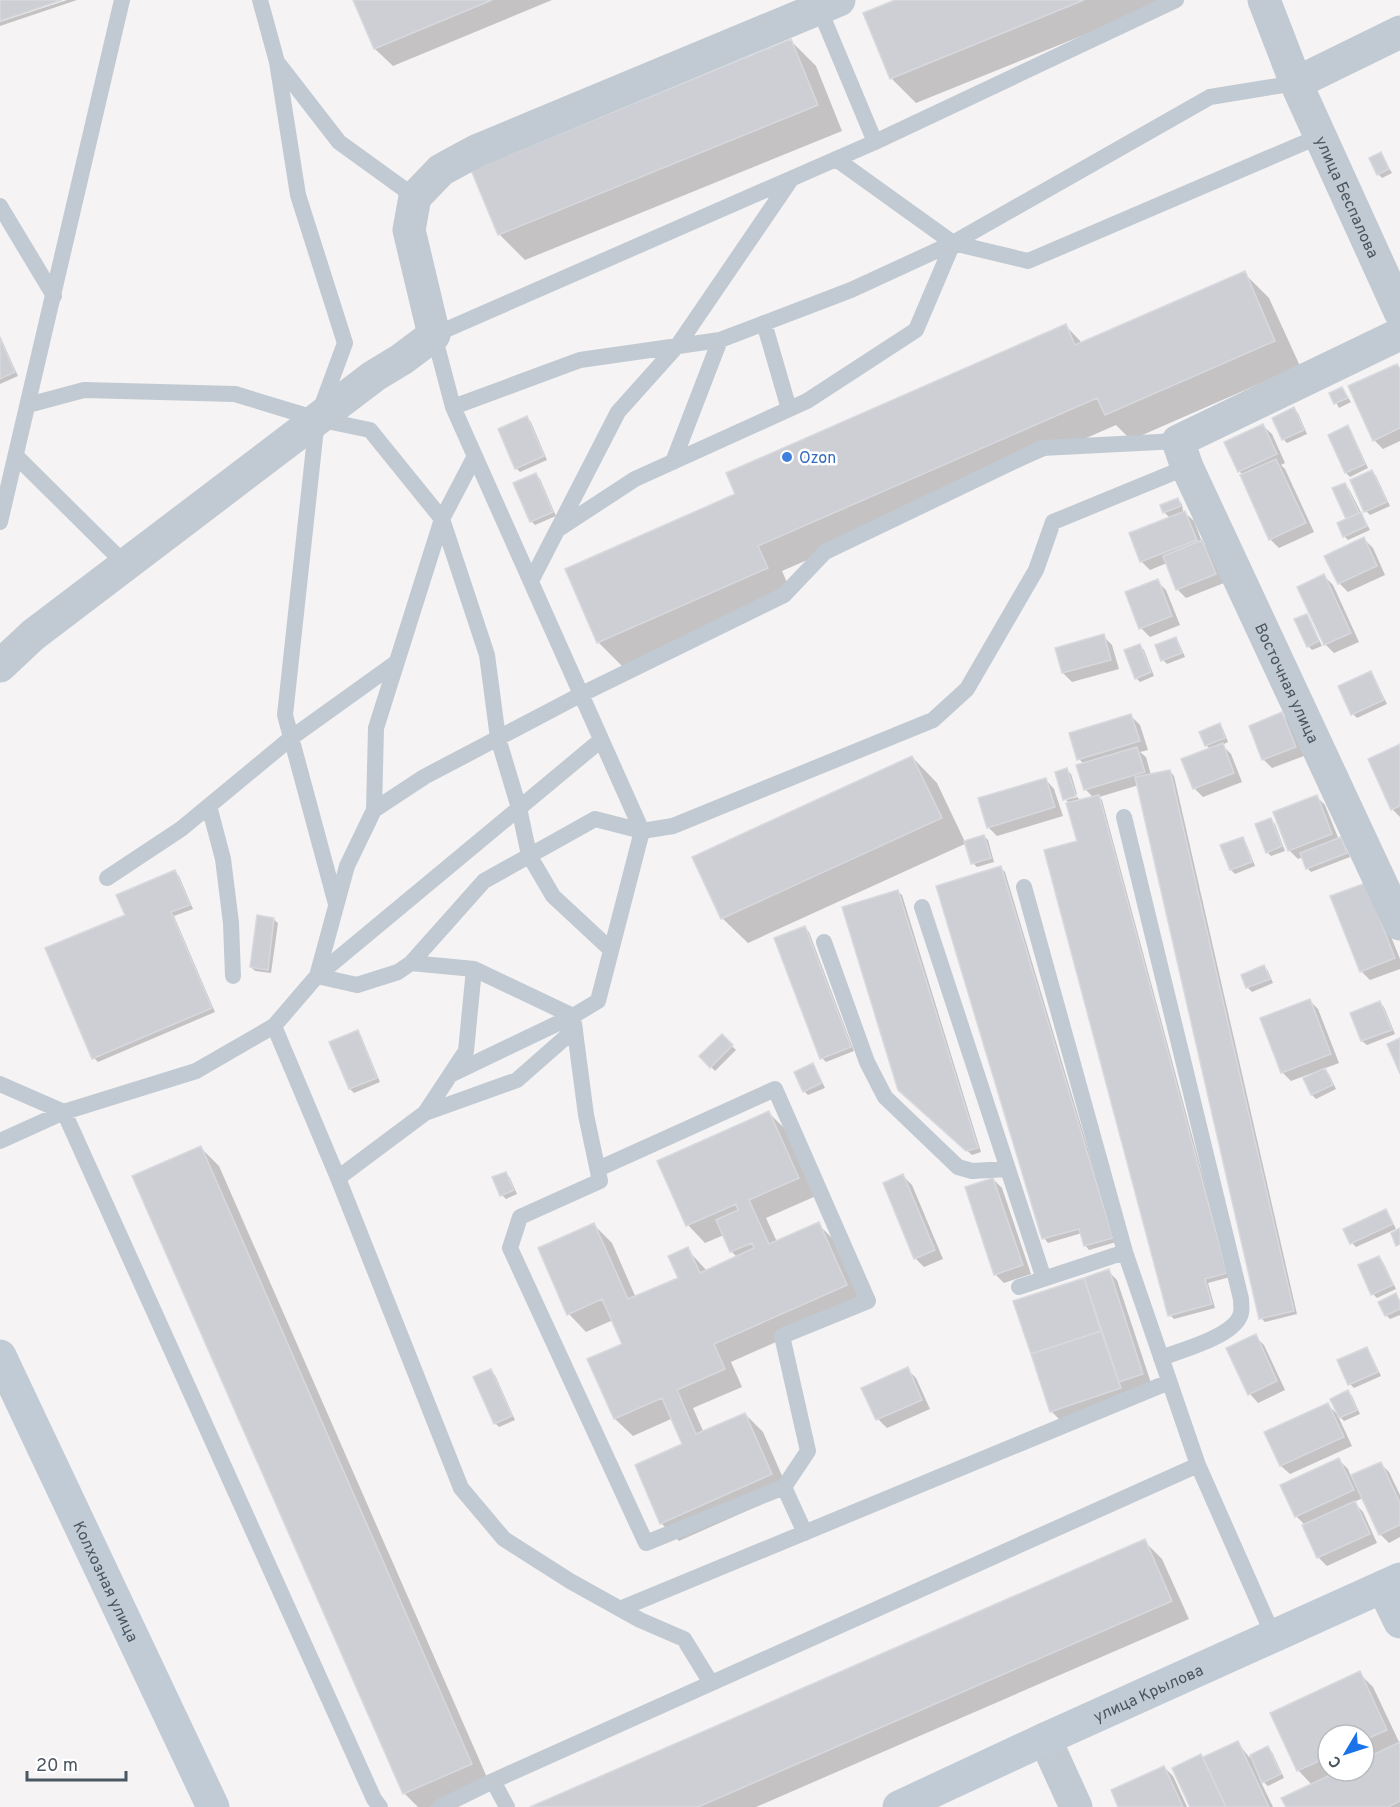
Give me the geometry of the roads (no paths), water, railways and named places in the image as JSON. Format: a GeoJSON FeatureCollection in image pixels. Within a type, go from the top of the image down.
{"type":"FeatureCollection","features":[{"type":"Feature","properties":{"kind":"street","name":"улица Беспалова"},"geometry":{"type":"LineString","coordinates":[[1264,0],[1296,83],[1400,312]]}},
{"type":"Feature","properties":{"kind":"street"},"geometry":{"type":"LineString","coordinates":[[0,666],[33,635],[317,419],[434,335],[409,230],[415,197],[441,170],[476,150],[829,4]]}},
{"type":"Feature","properties":{"kind":"street"},"geometry":{"type":"LineString","coordinates":[[1296,83],[1400,32]]}},
{"type":"Feature","properties":{"kind":"street"},"geometry":{"type":"LineString","coordinates":[[1183,454],[1400,334]]}},
{"type":"Feature","properties":{"kind":"street","name":"Восточная улица"},"geometry":{"type":"LineString","coordinates":[[1183,454],[1400,924]]}},
{"type":"Feature","properties":{"kind":"street","name":"Колхозная улица"},"geometry":{"type":"LineString","coordinates":[[0,1356],[213,1807]]}},
{"type":"Feature","properties":{"kind":"street"},"geometry":{"type":"LineString","coordinates":[[1392,1583],[1400,1622]]}},
{"type":"Feature","properties":{"kind":"street","name":"улица Крылова"},"geometry":{"type":"LineString","coordinates":[[899,1807],[1044,1739],[1392,1583]]}},
{"type":"Feature","properties":{"kind":"street"},"geometry":{"type":"LineString","coordinates":[[1044,1739],[1076,1807]]}},
{"type":"Feature","properties":{"kind":"lane"},"geometry":{"type":"LineString","coordinates":[[0,522],[122,0]]}},
{"type":"Feature","properties":{"kind":"lane"},"geometry":{"type":"LineString","coordinates":[[260,0],[277,62],[298,195],[345,343],[317,419],[285,715],[336,905]]}},
{"type":"Feature","properties":{"kind":"lane"},"geometry":{"type":"LineString","coordinates":[[338,1178],[425,1113],[517,1080],[598,1001],[642,831],[453,407],[434,335],[875,142],[1176,0]]}},
{"type":"Feature","properties":{"kind":"lane"},"geometry":{"type":"LineString","coordinates":[[829,4],[875,142]]}},
{"type":"Feature","properties":{"kind":"lane"},"geometry":{"type":"LineString","coordinates":[[277,62],[339,142],[415,197]]}},
{"type":"Feature","properties":{"kind":"lane"},"geometry":{"type":"LineString","coordinates":[[453,407],[579,360],[720,340],[851,290],[953,243],[1210,97],[1296,83]]}},
{"type":"Feature","properties":{"kind":"lane"},"geometry":{"type":"LineString","coordinates":[[836,159],[953,243],[1028,261],[1320,136]]}},
{"type":"Feature","properties":{"kind":"lane"},"geometry":{"type":"LineString","coordinates":[[531,581],[618,412],[678,345],[792,178]]}},
{"type":"Feature","properties":{"kind":"lane"},"geometry":{"type":"LineString","coordinates":[[0,206],[54,296]]}},
{"type":"Feature","properties":{"kind":"lane"},"geometry":{"type":"LineString","coordinates":[[557,530],[635,479],[807,401],[916,330],[953,243]]}},
{"type":"Feature","properties":{"kind":"lane"},"geometry":{"type":"LineString","coordinates":[[764,323],[789,409]]}},
{"type":"Feature","properties":{"kind":"lane"},"geometry":{"type":"LineString","coordinates":[[673,462],[720,340]]}},
{"type":"Feature","properties":{"kind":"lane"},"geometry":{"type":"LineString","coordinates":[[28,405],[84,390],[235,394],[317,419],[370,430],[442,519],[487,656],[498,738],[519,808],[529,855],[553,896],[611,950]]}},
{"type":"Feature","properties":{"kind":"lane"},"geometry":{"type":"LineString","coordinates":[[374,810],[424,777],[498,738],[784,595],[825,552],[1042,448],[1183,454]]}},
{"type":"Feature","properties":{"kind":"lane"},"geometry":{"type":"LineString","coordinates":[[317,976],[357,985],[398,972],[411,963],[484,880],[595,819],[642,831],[674,826],[933,720],[967,689],[1035,570],[1053,522],[1183,454]]}},
{"type":"Feature","properties":{"kind":"lane"},"geometry":{"type":"LineString","coordinates":[[16,456],[126,565]]}},
{"type":"Feature","properties":{"kind":"lane"},"geometry":{"type":"LineString","coordinates":[[317,976],[347,866],[374,810],[376,728],[442,519],[475,456]]}},
{"type":"Feature","properties":{"kind":"lane"},"geometry":{"type":"LineString","coordinates":[[107,878],[181,829],[291,738],[397,662]]}},
{"type":"Feature","properties":{"kind":"lane"},"geometry":{"type":"LineString","coordinates":[[0,1141],[64,1112],[196,1071],[274,1026],[317,976],[602,740]]}},
{"type":"Feature","properties":{"kind":"lane"},"geometry":{"type":"LineString","coordinates":[[209,806],[223,859],[231,923],[233,976]]}},
{"type":"Feature","properties":{"kind":"lane"},"geometry":{"type":"LineString","coordinates":[[1124,817],[1241,1299],[1241,1313],[1226,1333],[1161,1358]]}},
{"type":"Feature","properties":{"kind":"lane"},"geometry":{"type":"LineString","coordinates":[[1024,887],[1125,1252],[1198,1465],[1273,1635]]}},
{"type":"Feature","properties":{"kind":"lane"},"geometry":{"type":"LineString","coordinates":[[922,907],[1044,1279]]}},
{"type":"Feature","properties":{"kind":"lane"},"geometry":{"type":"LineString","coordinates":[[824,942],[867,1062],[885,1096],[958,1167],[972,1171],[1007,1169]]}},
{"type":"Feature","properties":{"kind":"lane"},"geometry":{"type":"LineString","coordinates":[[411,963],[474,969],[574,1023]]}},
{"type":"Feature","properties":{"kind":"lane"},"geometry":{"type":"LineString","coordinates":[[425,1113],[465,1052],[474,969]]}},
{"type":"Feature","properties":{"kind":"lane"},"geometry":{"type":"LineString","coordinates":[[450,1075],[574,1023]]}},
{"type":"Feature","properties":{"kind":"lane"},"geometry":{"type":"LineString","coordinates":[[574,1023],[586,1115],[600,1181],[520,1217],[510,1248],[646,1543],[784,1487],[808,1451],[782,1336],[868,1301],[775,1089],[598,1169]]}},
{"type":"Feature","properties":{"kind":"lane"},"geometry":{"type":"LineString","coordinates":[[274,1026],[338,1178],[461,1488],[504,1539],[570,1581],[620,1609],[684,1639],[711,1683]]}},
{"type":"Feature","properties":{"kind":"lane"},"geometry":{"type":"LineString","coordinates":[[0,1084],[64,1112],[374,1799],[380,1807]]}},
{"type":"Feature","properties":{"kind":"lane"},"geometry":{"type":"LineString","coordinates":[[1019,1287],[1125,1252]]}},
{"type":"Feature","properties":{"kind":"lane"},"geometry":{"type":"LineString","coordinates":[[620,1609],[1170,1382]]}},
{"type":"Feature","properties":{"kind":"lane"},"geometry":{"type":"LineString","coordinates":[[440,1807],[493,1780],[1198,1465]]}},
{"type":"Feature","properties":{"kind":"lane"},"geometry":{"type":"LineString","coordinates":[[784,1487],[805,1533]]}},
{"type":"Feature","properties":{"kind":"lane"},"geometry":{"type":"LineString","coordinates":[[493,1780],[507,1807]]}},
{"type":"Feature","properties":{"kind":"place","name":"Ozon"},"geometry":{"type":"Point","coordinates":[787,457]}}]}
